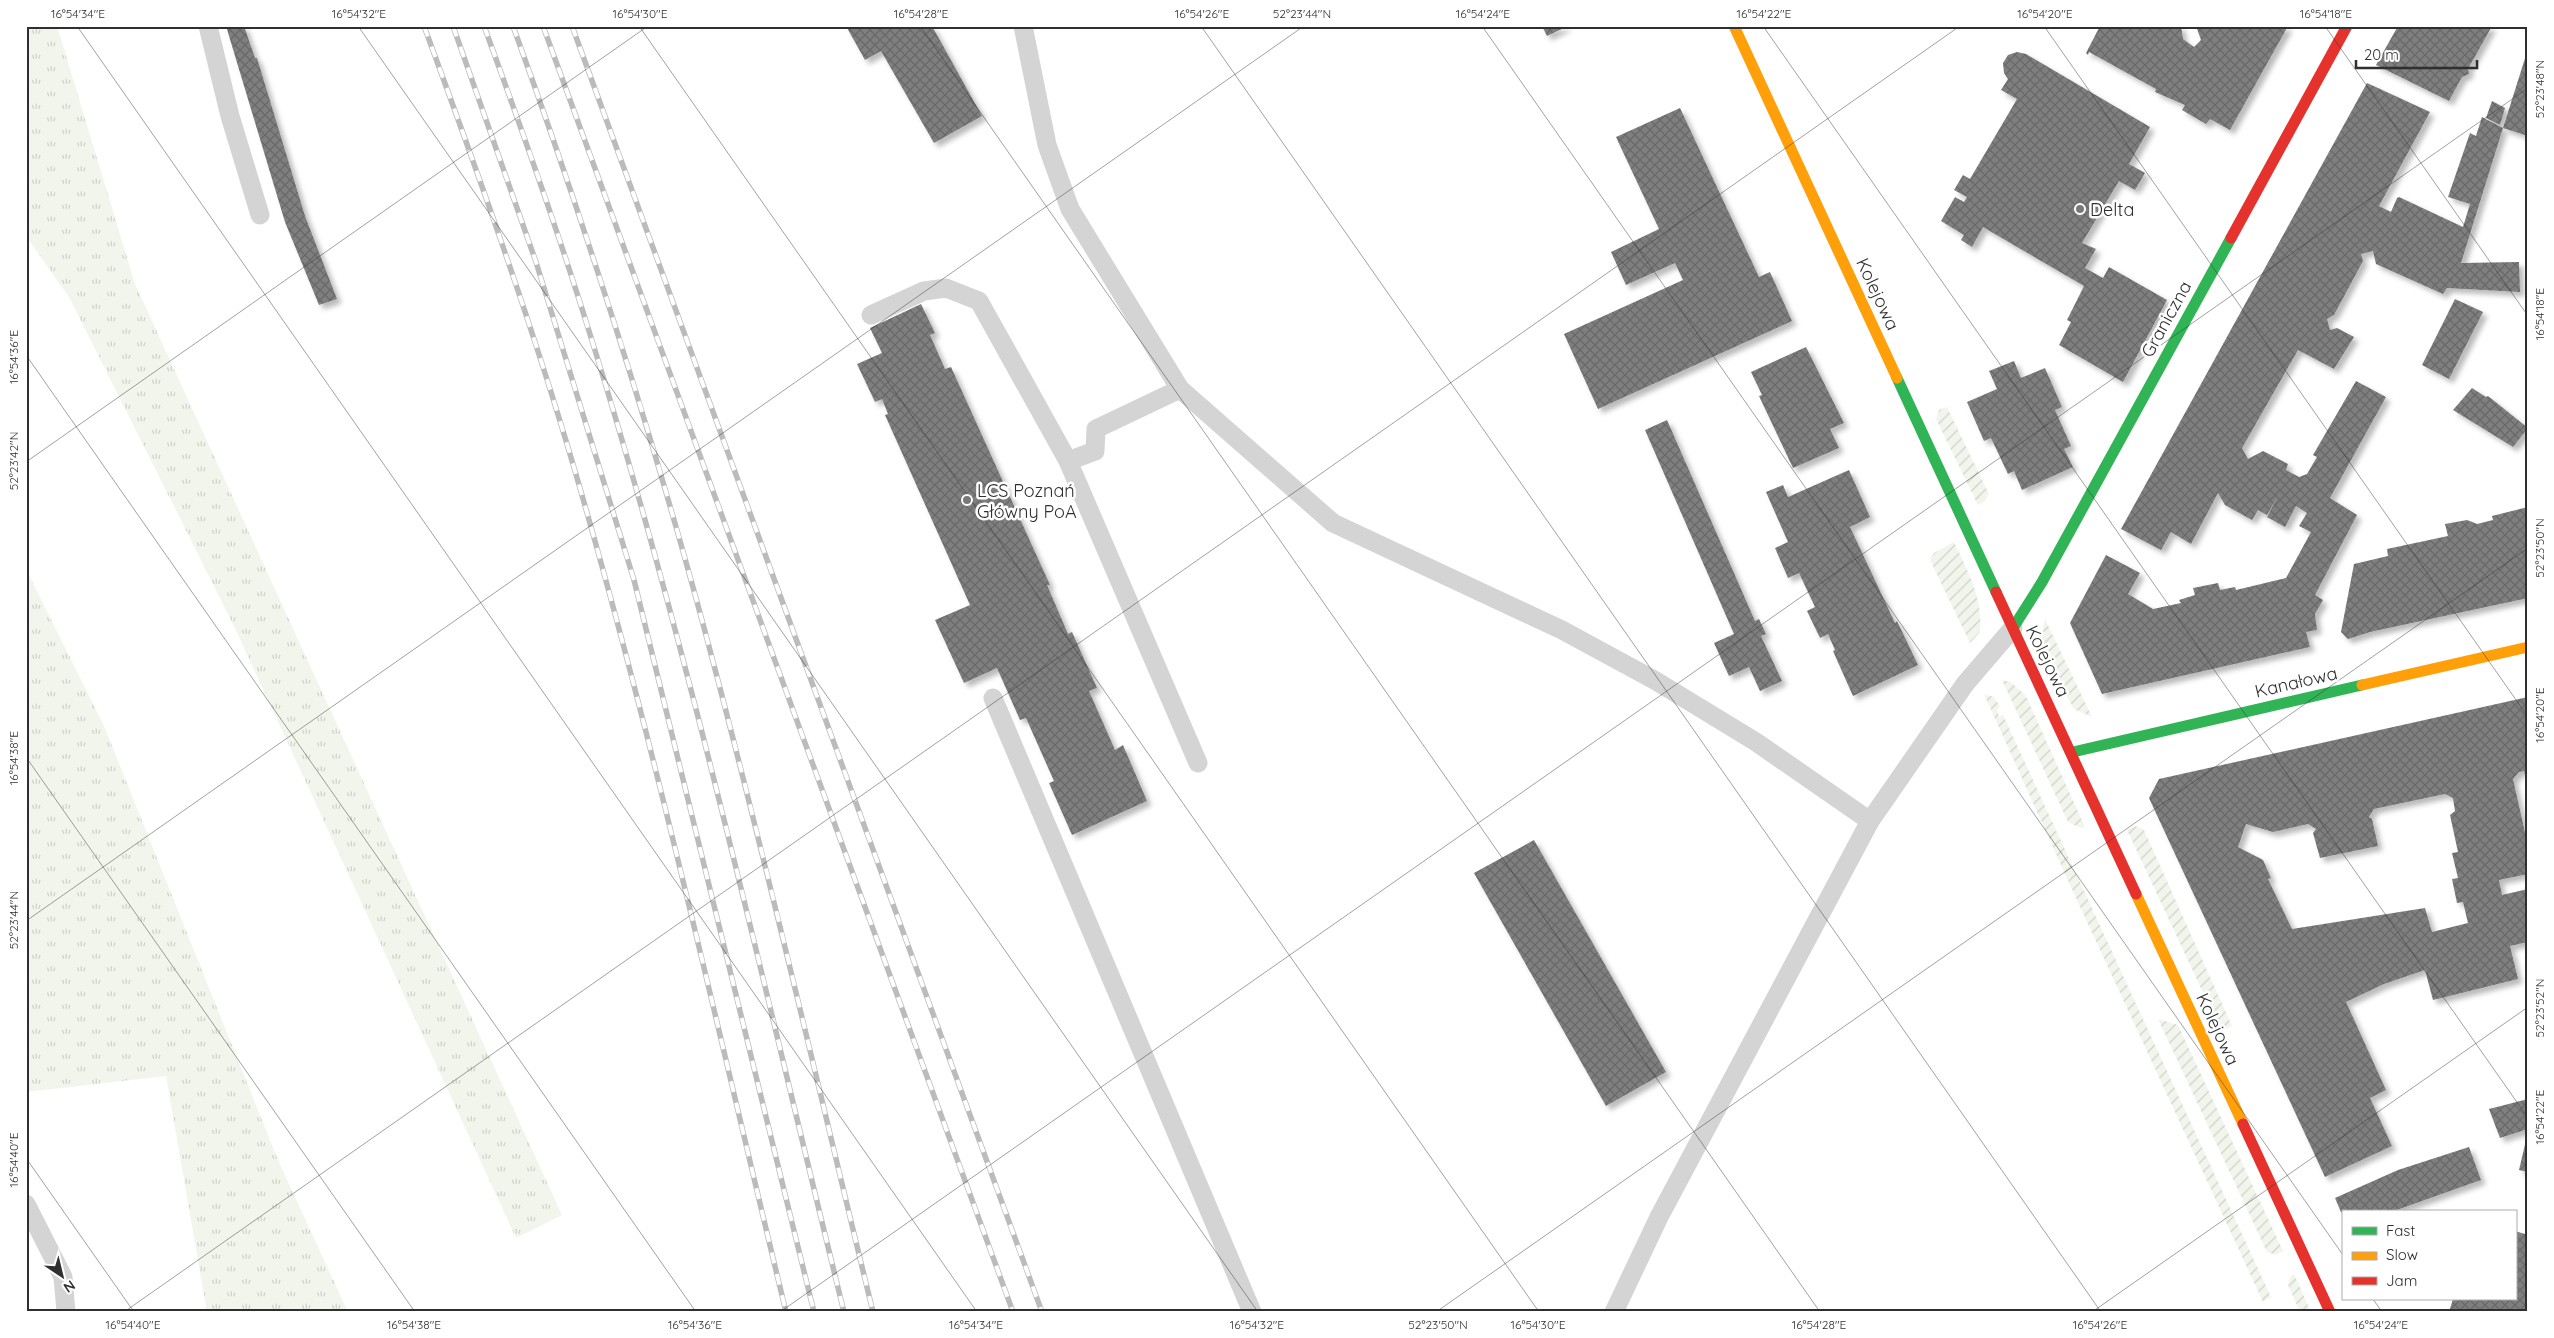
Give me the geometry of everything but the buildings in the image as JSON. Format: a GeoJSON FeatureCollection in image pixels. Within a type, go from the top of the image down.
{"type":"FeatureCollection","features":[{"type":"Feature","properties":{"kind":"street","name":"Kolejowa"},"geometry":{"type":"LineString","coordinates":[[1734,26],[2330,1312]]}},
{"type":"Feature","properties":{"kind":"street","name":"Graniczna"},"geometry":{"type":"LineString","coordinates":[[2013,628],[2047,573],[2347,26]]}},
{"type":"Feature","properties":{"kind":"street","name":"Kanałowa"},"geometry":{"type":"LineString","coordinates":[[2072,752],[2528,647]]}},
{"type":"Feature","properties":{"kind":"lane"},"geometry":{"type":"LineString","coordinates":[[208,26],[230,116],[260,215]]}},
{"type":"Feature","properties":{"kind":"lane"},"geometry":{"type":"LineString","coordinates":[[1023,26],[1047,146],[1070,209],[1180,390],[1333,523],[1562,630],[1656,680],[1756,742],[1870,821]]}},
{"type":"Feature","properties":{"kind":"lane"},"geometry":{"type":"LineString","coordinates":[[871,315],[924,291],[946,288],[979,300],[1068,461],[1198,763]]}},
{"type":"Feature","properties":{"kind":"lane"},"geometry":{"type":"LineString","coordinates":[[1068,461],[1095,451],[1096,429],[1180,390]]}},
{"type":"Feature","properties":{"kind":"lane"},"geometry":{"type":"LineString","coordinates":[[1614,1312],[1659,1218],[1870,821],[1964,684],[2013,628]]}},
{"type":"Feature","properties":{"kind":"lane"},"geometry":{"type":"LineString","coordinates":[[992,698],[1252,1312]]}},
{"type":"Feature","properties":{"kind":"lane"},"geometry":{"type":"LineString","coordinates":[[26,1204],[63,1277],[66,1312]]}},
{"type":"Feature","properties":{"kind":"green space"},"geometry":{"type":"Polygon","coordinates":[[[26,26],[57,26],[135,284],[562,1215],[516,1238],[234,626],[69,297],[26,236],[26,26]]]}},
{"type":"Feature","properties":{"kind":"green space"},"geometry":{"type":"Polygon","coordinates":[[[1947,407],[1989,494],[1985,501],[1978,505],[1936,419],[1939,410],[1947,407]]]}},
{"type":"Feature","properties":{"kind":"green space"},"geometry":{"type":"Polygon","coordinates":[[[1954,542],[1977,596],[1979,608],[1980,632],[1970,643],[1930,560],[1934,553],[1954,542]]]}},
{"type":"Feature","properties":{"kind":"green space"},"geometry":{"type":"Polygon","coordinates":[[[26,569],[104,726],[278,1160],[348,1312],[207,1312],[166,1076],[26,1092],[26,569]]]}},
{"type":"Feature","properties":{"kind":"green space"},"geometry":{"type":"Polygon","coordinates":[[[2045,619],[2092,717],[2074,709],[2054,672],[2041,640],[2045,619]]]}},
{"type":"Feature","properties":{"kind":"green space"},"geometry":{"type":"Polygon","coordinates":[[[2002,680],[2011,682],[2026,696],[2085,827],[2081,828],[2068,822],[2002,680]]]}},
{"type":"Feature","properties":{"kind":"green space"},"geometry":{"type":"Polygon","coordinates":[[[1984,694],[1994,697],[2000,707],[1997,709],[1999,717],[2003,715],[2271,1297],[2263,1302],[2070,885],[1984,694]]]}},
{"type":"Feature","properties":{"kind":"green space"},"geometry":{"type":"Polygon","coordinates":[[[2136,826],[2144,830],[2232,1026],[2221,1031],[2127,830],[2136,826]]]}},
{"type":"Feature","properties":{"kind":"green space"},"geometry":{"type":"Polygon","coordinates":[[[2158,1019],[2178,1025],[2283,1251],[2276,1255],[2267,1252],[2158,1019]]]}},
{"type":"Feature","properties":{"kind":"green space"},"geometry":{"type":"Polygon","coordinates":[[[2294,1274],[2311,1312],[2300,1312],[2288,1285],[2290,1277],[2294,1274]]]}},
{"type":"Feature","properties":{"kind":"railway"},"geometry":{"type":"LineString","coordinates":[[424,26],[522,303],[558,415],[605,575],[685,890],[786,1312]]}},
{"type":"Feature","properties":{"kind":"railway"},"geometry":{"type":"LineString","coordinates":[[453,26],[536,262],[634,580],[814,1312]]}},
{"type":"Feature","properties":{"kind":"railway"},"geometry":{"type":"LineString","coordinates":[[484,26],[577,292],[626,452],[693,696],[844,1312]]}},
{"type":"Feature","properties":{"kind":"railway"},"geometry":{"type":"LineString","coordinates":[[513,26],[569,186],[622,347],[694,591],[757,832],[873,1312]]}},
{"type":"Feature","properties":{"kind":"railway"},"geometry":{"type":"LineString","coordinates":[[543,26],[1013,1312]]}},
{"type":"Feature","properties":{"kind":"railway"},"geometry":{"type":"LineString","coordinates":[[572,26],[1042,1312]]}},
{"type":"Feature","properties":{"kind":"traffic: fast"},"geometry":{"type":"LineString","coordinates":[[2013,628],[2042,582],[2231,238]]}},
{"type":"Feature","properties":{"kind":"traffic: fast"},"geometry":{"type":"LineString","coordinates":[[1897,378],[1996,592]]}},
{"type":"Feature","properties":{"kind":"traffic: fast"},"geometry":{"type":"LineString","coordinates":[[2073,752],[2362,685]]}},
{"type":"Feature","properties":{"kind":"traffic: slow"},"geometry":{"type":"LineString","coordinates":[[1734,26],[1897,378]]}},
{"type":"Feature","properties":{"kind":"traffic: slow"},"geometry":{"type":"LineString","coordinates":[[2362,685],[2528,647]]}},
{"type":"Feature","properties":{"kind":"traffic: slow"},"geometry":{"type":"LineString","coordinates":[[2136,894],[2243,1124]]}},
{"type":"Feature","properties":{"kind":"traffic: jam"},"geometry":{"type":"LineString","coordinates":[[2231,238],[2347,26]]}},
{"type":"Feature","properties":{"kind":"traffic: jam"},"geometry":{"type":"LineString","coordinates":[[1996,592],[2136,894]]}},
{"type":"Feature","properties":{"kind":"traffic: jam"},"geometry":{"type":"LineString","coordinates":[[2243,1124],[2330,1312]]}},
{"type":"Feature","properties":{"kind":"place","name":"Delta"},"geometry":{"type":"Point","coordinates":[2080,209]}},
{"type":"Feature","properties":{"kind":"place","name":"LCS Poznań Główny PoA"},"geometry":{"type":"Point","coordinates":[967,500]}}]}
